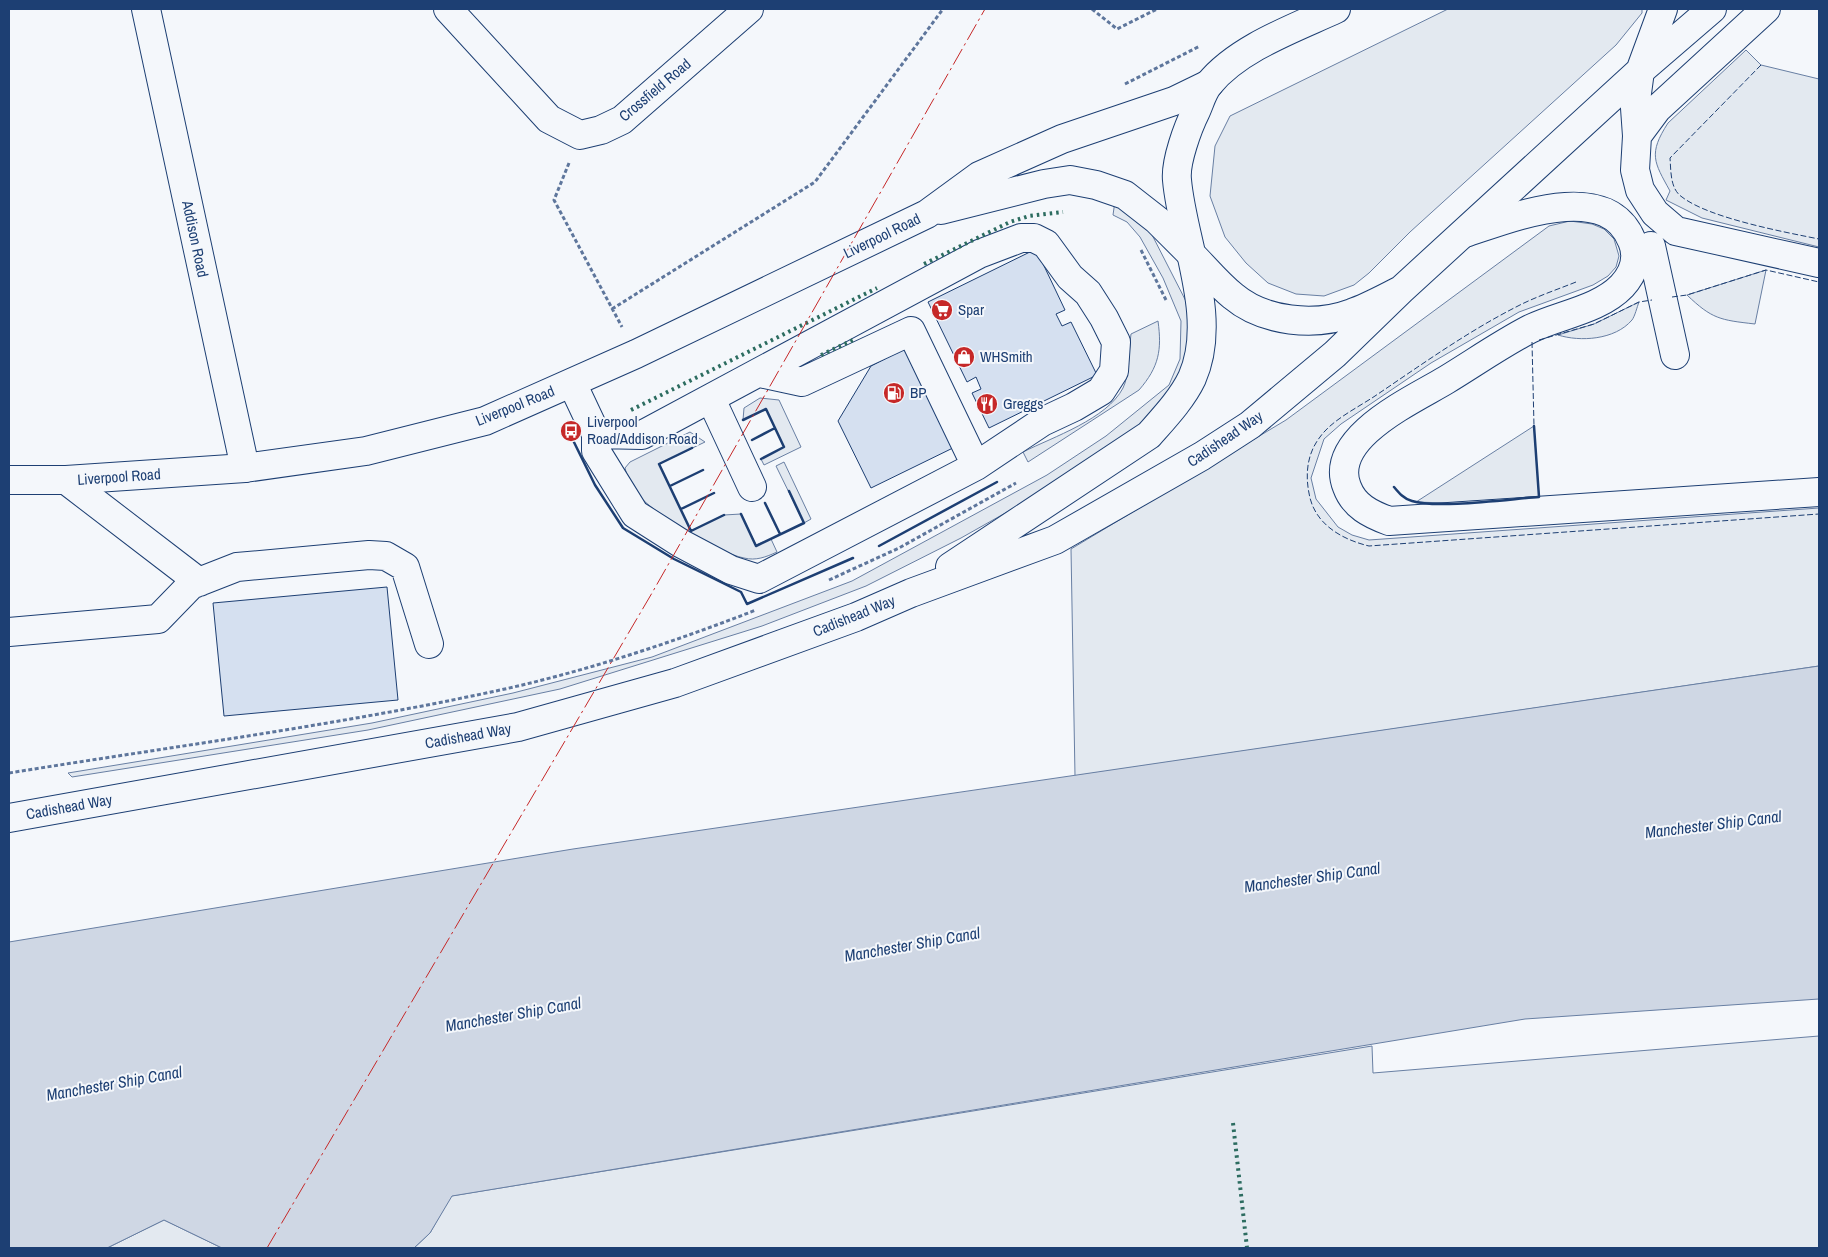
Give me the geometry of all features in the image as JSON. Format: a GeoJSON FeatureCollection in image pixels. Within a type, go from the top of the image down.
{"type":"FeatureCollection","features":[{"type":"Feature","properties":{"kind":"main road","name":"Addison Road"},"geometry":{"type":"LineString","coordinates":[[146,9],[245,468]]}},
{"type":"Feature","properties":{"kind":"main road"},"geometry":{"type":"LineString","coordinates":[[448,9],[550,119],[580,135]]}},
{"type":"Feature","properties":{"kind":"main road","name":"Crossfield Road"},"geometry":{"type":"LineString","coordinates":[[580,135],[600,130],[622,120],[749,9]]}},
{"type":"Feature","properties":{"kind":"main road"},"geometry":{"type":"LineString","coordinates":[[1209,84],[1258,46],[1336,9]]}},
{"type":"Feature","properties":{"kind":"main road"},"geometry":{"type":"LineString","coordinates":[[1663,9],[1640,71],[1635,108],[1637,136],[1635,170],[1640,190],[1655,213],[1676,231],[1819,263]]}},
{"type":"Feature","properties":{"kind":"main road"},"geometry":{"type":"LineString","coordinates":[[1401,290],[1640,71],[1712,9]]}},
{"type":"Feature","properties":{"kind":"main road"},"geometry":{"type":"LineString","coordinates":[[1637,136],[1657,109],[1766,9]]}},
{"type":"Feature","properties":{"kind":"main road","name":"Liverpool Road"},"geometry":{"type":"LineString","coordinates":[[9,480],[66,480],[245,468],[366,452],[485,421],[636,354],[927,214],[979,176],[1062,139],[1174,101],[1209,84]]}},
{"type":"Feature","properties":{"kind":"main road","name":"Cadishead Way"},"geometry":{"type":"LineString","coordinates":[[912,593],[1149,435],[1169,412],[1192,377],[1201,342],[1200,309],[1192,255],[1176,178],[1186,130],[1209,84]]}},
{"type":"Feature","properties":{"kind":"main road","name":"Liverpool Road"},"geometry":{"type":"LineString","coordinates":[[927,214],[1044,184],[1070,180],[1096,185],[1124,195],[1157,220],[1233,296],[1251,308],[1278,317],[1327,320],[1353,313],[1401,290]]}},
{"type":"Feature","properties":{"kind":"main road"},"geometry":{"type":"LineString","coordinates":[[1465,232],[1534,211],[1568,207],[1596,208],[1615,218],[1644,250],[1676,355]]}},
{"type":"Feature","properties":{"kind":"main road"},"geometry":{"type":"LineString","coordinates":[[1676,231],[1644,250],[1622,286],[1592,305],[1531,329],[1376,423],[1354,443],[1345,460],[1344,480],[1351,499],[1369,514],[1388,521],[1819,492]]}},
{"type":"Feature","properties":{"kind":"main road"},"geometry":{"type":"LineString","coordinates":[[572,383],[596,434],[596,451],[635,514],[682,544],[731,570],[760,579],[976,466],[1042,422],[1074,407],[1101,391],[1114,371],[1116,342],[1088,293],[1070,277],[1046,244],[1034,238],[1021,238],[979,254],[642,435],[596,434]]}},
{"type":"Feature","properties":{"kind":"main road","name":"Cadishead Way"},"geometry":{"type":"LineString","coordinates":[[9,818],[518,727],[675,683],[856,617],[912,593],[1056,540],[1202,456],[1250,425],[1336,354],[1401,290]]}},
{"type":"Feature","properties":{"kind":"main road"},"geometry":{"type":"LineString","coordinates":[[760,373],[802,382],[911,331],[976,466]]}},
{"type":"Feature","properties":{"kind":"main road"},"geometry":{"type":"LineString","coordinates":[[711,399],[752,486]]}},
{"type":"Feature","properties":{"kind":"main road"},"geometry":{"type":"LineString","coordinates":[[66,480],[199,582]]}},
{"type":"Feature","properties":{"kind":"main road"},"geometry":{"type":"LineString","coordinates":[[9,632],[158,619],[191,585],[237,568],[368,555],[386,556],[405,567],[429,644]]}},
{"type":"Feature","properties":{"kind":"path"},"geometry":{"type":"LineString","coordinates":[[612,309],[815,182],[943,9]]}},
{"type":"Feature","properties":{"kind":"path"},"geometry":{"type":"LineString","coordinates":[[1092,9],[1117,29],[1157,9]]}},
{"type":"Feature","properties":{"kind":"path"},"geometry":{"type":"LineString","coordinates":[[580,135],[554,200],[636,354]]}},
{"type":"Feature","properties":{"kind":"shaded area"},"geometry":{"type":"Polygon","coordinates":[[[1448,9],[1642,9],[1642,13],[1616,45],[1354,285],[1324,296],[1296,294],[1268,283],[1246,263],[1225,237],[1210,196],[1215,146],[1230,116],[1448,9]]]}},
{"type":"Feature","properties":{"kind":"shaded area"},"geometry":{"type":"Polygon","coordinates":[[[1746,50],[1761,65],[1819,79],[1819,247],[1702,218],[1666,200],[1670,191],[1657,165],[1656,158],[1656,150],[1662,134],[1668,123],[1746,50]]]}},
{"type":"Feature","properties":{"kind":"shaded area"},"geometry":{"type":"Polygon","coordinates":[[[1115,201],[1148,227],[1191,311],[1194,359],[1151,421],[1055,485],[961,538],[866,586],[762,626],[560,689],[368,730],[72,777],[68,773],[372,723],[513,693],[652,657],[852,581],[1047,475],[1106,436],[1169,385],[1180,359],[1181,321],[1163,278],[1140,237],[1127,222],[1113,215],[1115,201]]]}},
{"type":"Feature","properties":{"kind":"shaded area"},"geometry":{"type":"Polygon","coordinates":[[[1570,221],[1592,224],[1604,229],[1614,239],[1619,256],[1616,267],[1608,276],[1593,285],[1519,312],[1431,363],[1341,424],[1324,439],[1311,478],[1316,499],[1338,527],[1352,535],[1369,540],[1819,508],[1819,666],[1075,776],[1071,549],[1286,420],[1549,226],[1570,221]]]}},
{"type":"Feature","properties":{"kind":"shaded area"},"geometry":{"type":"Polygon","coordinates":[[[1766,270],[1755,324],[1717,317],[1703,309],[1687,295],[1766,270]]]}},
{"type":"Feature","properties":{"kind":"shaded area"},"geometry":{"type":"Polygon","coordinates":[[[1639,302],[1632,320],[1616,332],[1587,339],[1558,335],[1594,324],[1639,302]]]}},
{"type":"Feature","properties":{"kind":"shaded area"},"geometry":{"type":"Polygon","coordinates":[[[1158,321],[1160,341],[1158,358],[1151,374],[1139,390],[1028,462],[1023,452],[1092,418],[1115,399],[1125,383],[1131,334],[1158,321]]]}},
{"type":"Feature","properties":{"kind":"shaded area"},"geometry":{"type":"Polygon","coordinates":[[[760,398],[779,400],[801,447],[764,465],[761,459],[784,447],[766,409],[743,420],[744,408],[760,398]]]}},
{"type":"Feature","properties":{"kind":"shaded area"},"geometry":{"type":"Polygon","coordinates":[[[1534,426],[1539,497],[1446,503],[1416,502],[1534,426]]]}},
{"type":"Feature","properties":{"kind":"shaded area"},"geometry":{"type":"Polygon","coordinates":[[[690,432],[705,442],[659,464],[691,531],[724,515],[741,514],[756,545],[771,539],[777,552],[757,559],[733,555],[705,542],[661,515],[635,492],[625,468],[630,462],[690,432]]]}},
{"type":"Feature","properties":{"kind":"shaded area"},"geometry":{"type":"Polygon","coordinates":[[[784,462],[811,519],[804,523],[776,466],[784,462]]]}},
{"type":"Feature","properties":{"kind":"shaded area"},"geometry":{"type":"Polygon","coordinates":[[[1819,1036],[1819,1248],[414,1248],[430,1233],[451,1196],[1372,1046],[1373,1073],[1819,1036]]]}},
{"type":"Feature","properties":{"kind":"shaded area"},"geometry":{"type":"Polygon","coordinates":[[[164,1220],[222,1248],[107,1248],[164,1220]]]}},
{"type":"Feature","properties":{"kind":"water","name":"Manchester Ship Canal"},"geometry":{"type":"Polygon","coordinates":[[[1819,666],[1819,999],[1525,1019],[452,1196],[430,1233],[414,1248],[222,1248],[164,1220],[107,1248],[9,1248],[9,942],[573,849],[1819,666]]]}},
{"type":"Feature","properties":{"kind":"building"},"geometry":{"type":"Polygon","coordinates":[[[1036,249],[1065,310],[1056,314],[1062,326],[1071,322],[1097,375],[989,428],[972,393],[981,389],[976,377],[967,382],[928,302],[1036,249]]]}},
{"type":"Feature","properties":{"kind":"building","name":"BP"},"geometry":{"type":"Polygon","coordinates":[[[910,346],[959,445],[871,488],[838,421],[871,366],[910,346]]]}},
{"type":"Feature","properties":{"kind":"building"},"geometry":{"type":"Polygon","coordinates":[[[387,587],[398,700],[224,716],[213,603],[387,587]]]}},
{"type":"Feature","properties":{"kind":"hedge"},"geometry":{"type":"LineString","coordinates":[[924,264],[1010,222],[1029,216],[1063,212]]}},
{"type":"Feature","properties":{"kind":"hedge"},"geometry":{"type":"LineString","coordinates":[[631,410],[877,288]]}},
{"type":"Feature","properties":{"kind":"hedge"},"geometry":{"type":"LineString","coordinates":[[821,355],[853,340]]}},
{"type":"Feature","properties":{"kind":"hedge"},"geometry":{"type":"LineString","coordinates":[[1233,1123],[1247,1248]]}},
{"type":"Feature","properties":{"kind":"fence"},"geometry":{"type":"LineString","coordinates":[[1761,65],[1670,158],[1673,185],[1678,194],[1694,205],[1728,218],[1819,239]]}},
{"type":"Feature","properties":{"kind":"fence"},"geometry":{"type":"LineString","coordinates":[[1672,297],[1687,295],[1766,270],[1819,282]]}},
{"type":"Feature","properties":{"kind":"fence"},"geometry":{"type":"LineString","coordinates":[[1576,282],[1523,303],[1480,327],[1331,425],[1315,444],[1309,459],[1307,474],[1310,498],[1314,508],[1325,524],[1341,536],[1369,546],[1819,514]]}},
{"type":"Feature","properties":{"kind":"fence"},"geometry":{"type":"LineString","coordinates":[[1539,340],[1594,324],[1639,302],[1652,300]]}},
{"type":"Feature","properties":{"kind":"fence"},"geometry":{"type":"LineString","coordinates":[[1532,342],[1534,426]]}},
{"type":"Feature","properties":{"kind":"wall"},"geometry":{"type":"LineString","coordinates":[[743,420],[766,409],[784,447],[761,459]]}},
{"type":"Feature","properties":{"kind":"wall"},"geometry":{"type":"LineString","coordinates":[[1394,487],[1407,499],[1423,503],[1455,504],[1539,497],[1534,426]]}},
{"type":"Feature","properties":{"kind":"wall"},"geometry":{"type":"LineString","coordinates":[[752,440],[775,428]]}},
{"type":"Feature","properties":{"kind":"wall"},"geometry":{"type":"LineString","coordinates":[[569,432],[595,485],[623,528],[674,559],[741,592],[747,604],[853,558]]}},
{"type":"Feature","properties":{"kind":"wall"},"geometry":{"type":"LineString","coordinates":[[692,448],[659,464],[691,531],[724,515]]}},
{"type":"Feature","properties":{"kind":"wall"},"geometry":{"type":"LineString","coordinates":[[670,486],[703,470]]}},
{"type":"Feature","properties":{"kind":"wall"},"geometry":{"type":"LineString","coordinates":[[879,546],[997,482]]}},
{"type":"Feature","properties":{"kind":"wall"},"geometry":{"type":"LineString","coordinates":[[741,514],[756,546],[804,523],[789,491]]}},
{"type":"Feature","properties":{"kind":"wall"},"geometry":{"type":"LineString","coordinates":[[681,509],[714,493]]}},
{"type":"Feature","properties":{"kind":"wall"},"geometry":{"type":"LineString","coordinates":[[765,503],[780,534]]}},
{"type":"Feature","properties":{"kind":"power"},"geometry":{"type":"LineString","coordinates":[[267,1248],[652,593],[985,9]]}},
{"type":"Feature","properties":{"kind":"place","name":"Spar"},"geometry":{"type":"Point","coordinates":[942,310]}},
{"type":"Feature","properties":{"kind":"place","name":"WHSmith"},"geometry":{"type":"Point","coordinates":[964,357]}},
{"type":"Feature","properties":{"kind":"place","name":"BP"},"geometry":{"type":"Point","coordinates":[894,393]}},
{"type":"Feature","properties":{"kind":"place","name":"Greggs"},"geometry":{"type":"Point","coordinates":[987,404]}},
{"type":"Feature","properties":{"kind":"place","name":"Liverpool Road/Addison Road"},"geometry":{"type":"Point","coordinates":[571,431]}}]}
